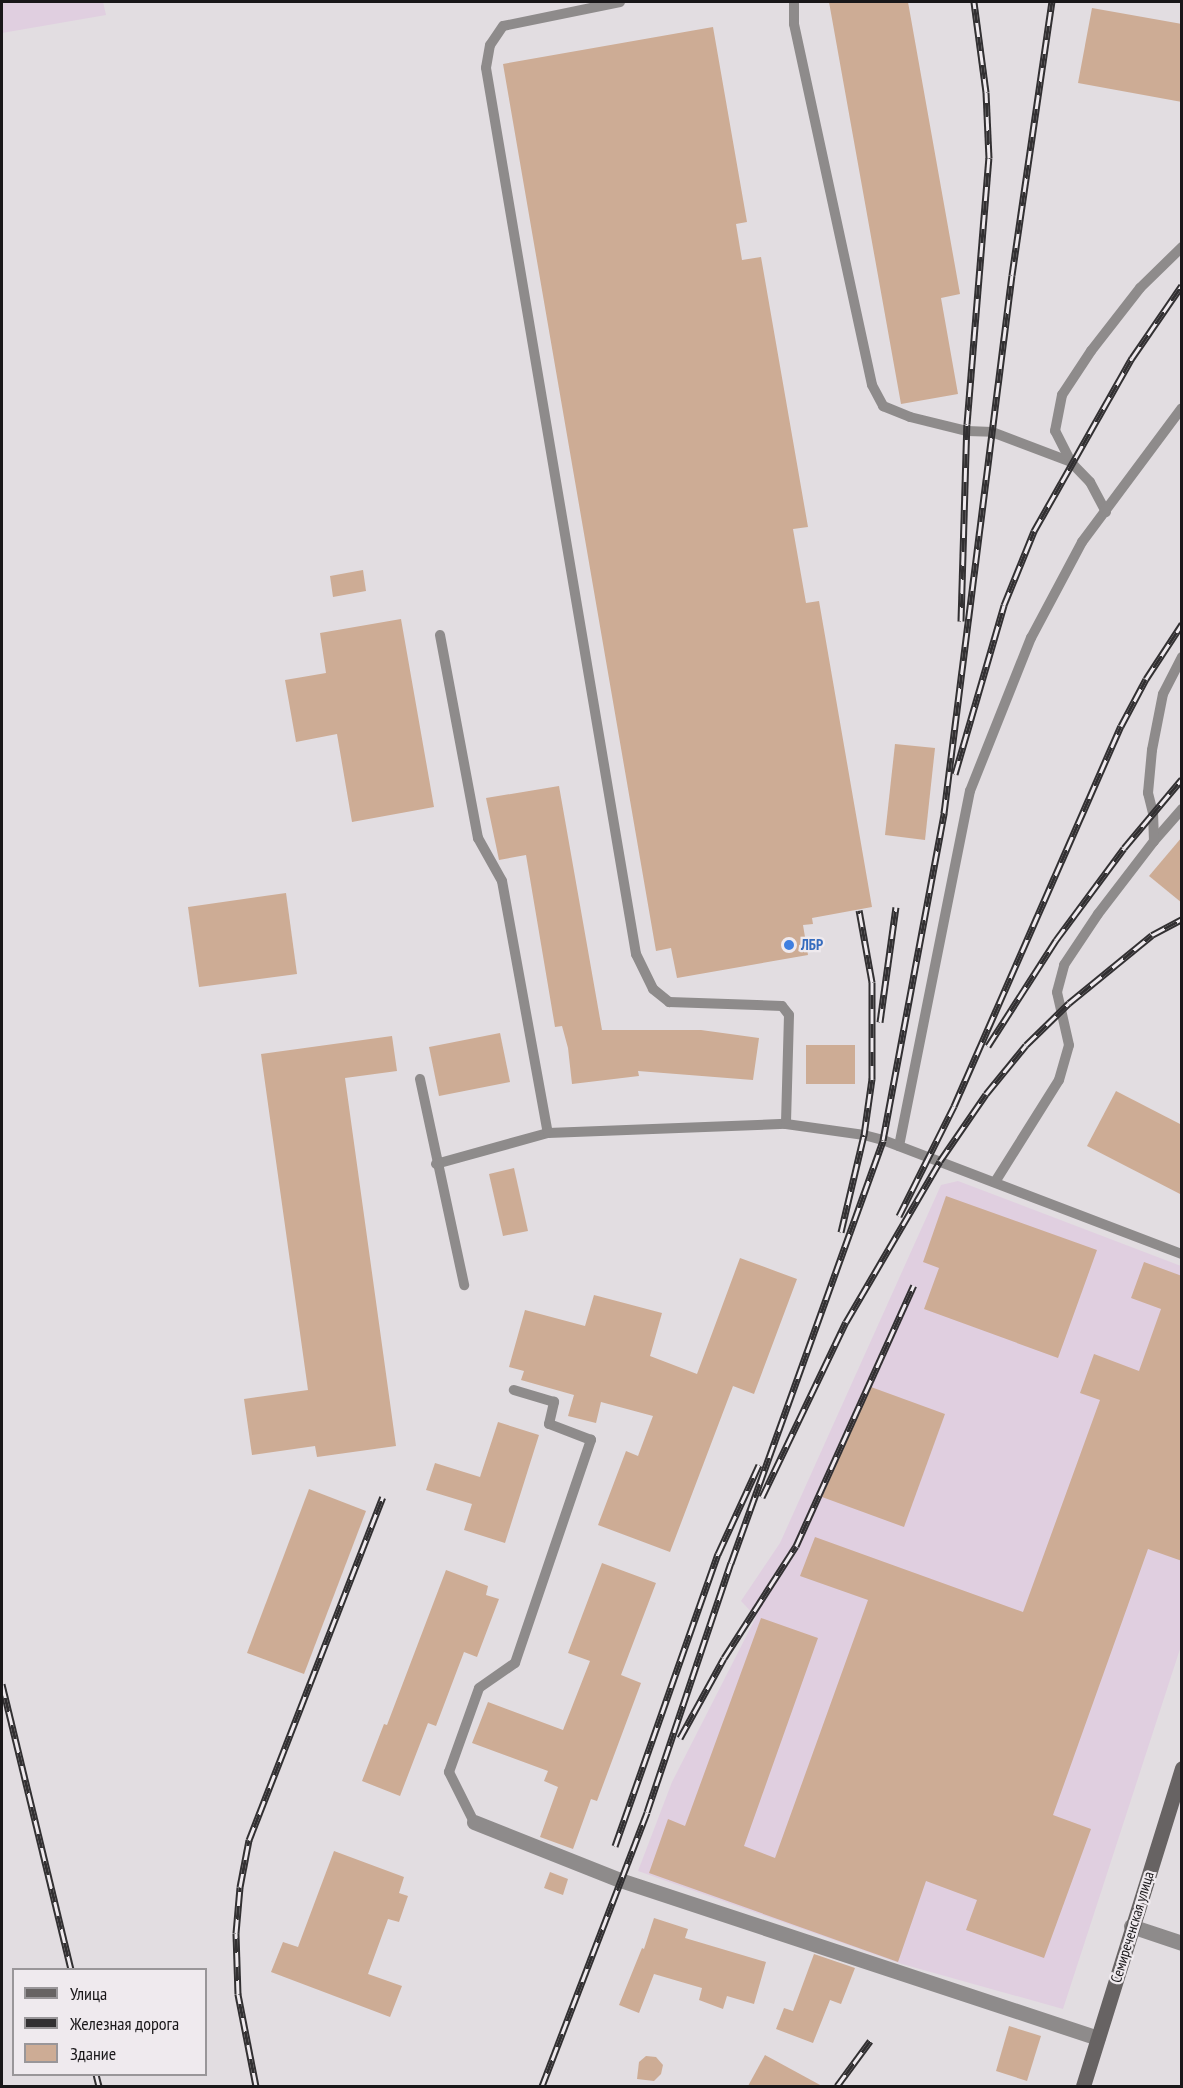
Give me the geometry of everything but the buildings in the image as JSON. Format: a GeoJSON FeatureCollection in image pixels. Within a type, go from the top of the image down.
{"type":"FeatureCollection","features":[{"type":"Feature","properties":{"kind":"main road","name":"Семиреченская улица"},"geometry":{"type":"LineString","coordinates":[[1083,2086],[1182,1768]]}},
{"type":"Feature","properties":{"kind":"street"},"geometry":{"type":"LineString","coordinates":[[474,1822],[620,1880],[1098,2038]]}},
{"type":"Feature","properties":{"kind":"street"},"geometry":{"type":"LineString","coordinates":[[1131,1926],[1182,1943]]}},
{"type":"Feature","properties":{"kind":"lane"},"geometry":{"type":"LineString","coordinates":[[620,2],[503,27],[490,45],[486,68],[636,954],[653,990],[669,1002],[782,1006],[789,1015],[786,1124]]}},
{"type":"Feature","properties":{"kind":"lane"},"geometry":{"type":"LineString","coordinates":[[794,2],[794,24],[872,385],[883,406],[910,417],[967,431],[992,432],[1071,462]]}},
{"type":"Feature","properties":{"kind":"lane"},"geometry":{"type":"LineString","coordinates":[[1106,512],[1090,482],[1071,462],[1055,431],[1062,395],[1090,351],[1140,288],[1182,247]]}},
{"type":"Feature","properties":{"kind":"lane"},"geometry":{"type":"LineString","coordinates":[[899,1146],[970,791],[1032,638],[1082,542],[1182,408]]}},
{"type":"Feature","properties":{"kind":"lane"},"geometry":{"type":"LineString","coordinates":[[440,635],[478,838],[502,880],[548,1133]]}},
{"type":"Feature","properties":{"kind":"lane"},"geometry":{"type":"LineString","coordinates":[[1154,841],[1153,813],[1148,793],[1152,750],[1163,694],[1182,657]]}},
{"type":"Feature","properties":{"kind":"lane"},"geometry":{"type":"LineString","coordinates":[[995,1182],[1059,1080],[1069,1045],[1057,992],[1064,965],[1098,914],[1154,841],[1182,809]]}},
{"type":"Feature","properties":{"kind":"lane"},"geometry":{"type":"LineString","coordinates":[[420,1079],[436,1164],[464,1285]]}},
{"type":"Feature","properties":{"kind":"lane"},"geometry":{"type":"LineString","coordinates":[[436,1164],[548,1133],[786,1124],[864,1135],[899,1146],[1182,1254]]}},
{"type":"Feature","properties":{"kind":"lane"},"geometry":{"type":"LineString","coordinates":[[474,1822],[449,1772],[479,1688],[515,1663],[591,1440],[549,1424],[554,1402],[514,1390]]}},
{"type":"Feature","properties":{"kind":"shaded area"},"geometry":{"type":"Polygon","coordinates":[[[2,2],[103,2],[106,15],[2,33],[2,2]]]}},
{"type":"Feature","properties":{"kind":"shaded area"},"geometry":{"type":"Polygon","coordinates":[[[958,1181],[1181,1266],[1181,1646],[1063,2009],[902,1964],[638,1871],[672,1782],[756,1617],[741,1601],[780,1543],[941,1185],[958,1181]]]}},
{"type":"Feature","properties":{"kind":"railway"},"geometry":{"type":"LineString","coordinates":[[961,621],[967,424],[989,158],[986,92],[974,2]]}},
{"type":"Feature","properties":{"kind":"railway"},"geometry":{"type":"LineString","coordinates":[[542,2086],[647,1812],[731,1563],[883,1140],[944,813],[1012,275],[1052,2]]}},
{"type":"Feature","properties":{"kind":"railway"},"geometry":{"type":"LineString","coordinates":[[955,774],[1004,605],[1034,531],[1132,358],[1182,285]]}},
{"type":"Feature","properties":{"kind":"railway"},"geometry":{"type":"LineString","coordinates":[[899,1216],[954,1106],[1121,726],[1146,679],[1182,624]]}},
{"type":"Feature","properties":{"kind":"railway"},"geometry":{"type":"LineString","coordinates":[[988,1046],[1056,940],[1124,848],[1182,779]]}},
{"type":"Feature","properties":{"kind":"railway"},"geometry":{"type":"LineString","coordinates":[[880,1022],[896,907]]}},
{"type":"Feature","properties":{"kind":"railway"},"geometry":{"type":"LineString","coordinates":[[841,1232],[864,1135],[872,1079],[872,982],[859,910]]}},
{"type":"Feature","properties":{"kind":"railway"},"geometry":{"type":"LineString","coordinates":[[762,1497],[846,1322],[940,1161],[986,1094],[1026,1045],[1069,1003],[1152,935],[1182,919]]}},
{"type":"Feature","properties":{"kind":"railway"},"geometry":{"type":"LineString","coordinates":[[680,1738],[724,1658],[796,1546],[914,1285]]}},
{"type":"Feature","properties":{"kind":"railway"},"geometry":{"type":"LineString","coordinates":[[615,1846],[718,1554],[759,1465]]}},
{"type":"Feature","properties":{"kind":"railway"},"geometry":{"type":"LineString","coordinates":[[256,2086],[238,1994],[236,1933],[240,1887],[249,1840],[383,1497]]}},
{"type":"Feature","properties":{"kind":"railway"},"geometry":{"type":"LineString","coordinates":[[2,1684],[71,1968]]}},
{"type":"Feature","properties":{"kind":"railway"},"geometry":{"type":"LineString","coordinates":[[837,2086],[870,2041]]}},
{"type":"Feature","properties":{"kind":"railway"},"geometry":{"type":"LineString","coordinates":[[96,2076],[99,2086]]}},
{"type":"Feature","properties":{"kind":"place","name":"ЛБР"},"geometry":{"type":"Point","coordinates":[789,945]}}]}
